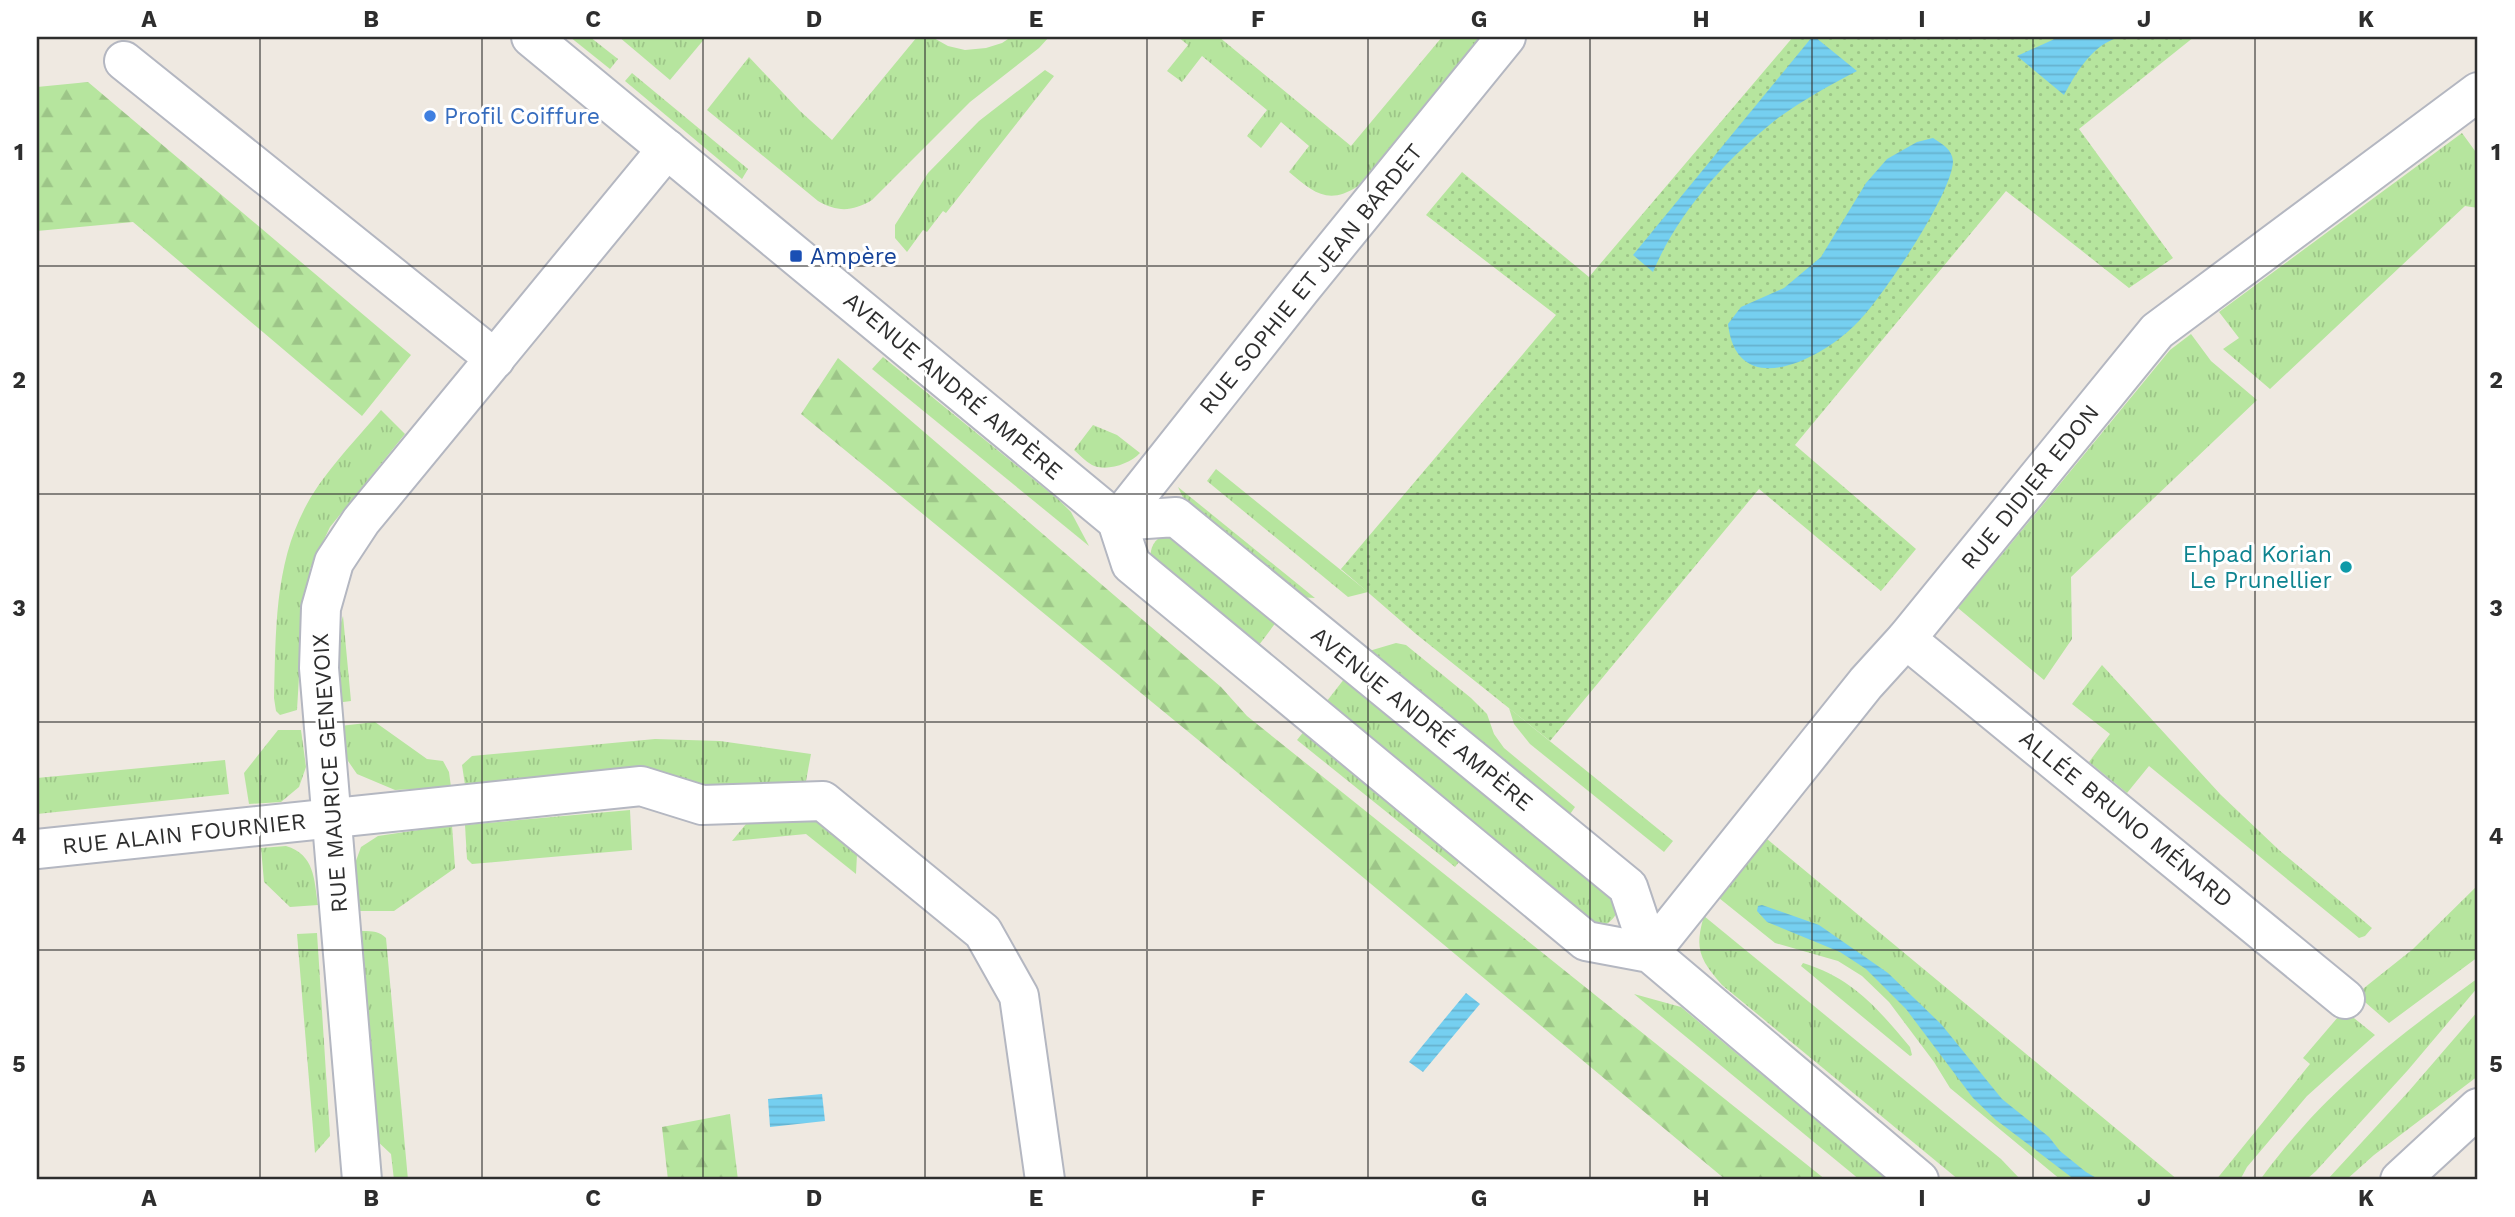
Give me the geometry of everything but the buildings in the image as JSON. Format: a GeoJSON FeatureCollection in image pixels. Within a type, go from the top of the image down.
{"type":"FeatureCollection","features":[{"type":"Feature","properties":{"kind":"street","name":"AVENUE ANDRÉ AMPÈRE"},"geometry":{"type":"LineString","coordinates":[[531,37],[1117,521],[1176,517],[1628,887],[1650,953]]}},
{"type":"Feature","properties":{"kind":"street","name":"RUE SOPHIE ET JEAN BARDET"},"geometry":{"type":"LineString","coordinates":[[1117,521],[1506,37]]}},
{"type":"Feature","properties":{"kind":"street"},"geometry":{"type":"LineString","coordinates":[[124,61],[495,359]]}},
{"type":"Feature","properties":{"kind":"street","name":"RUE DIDIER EDON"},"geometry":{"type":"LineString","coordinates":[[1650,953],[1866,683],[1906,639],[2157,331],[2478,92]]}},
{"type":"Feature","properties":{"kind":"street","name":"RUE MAURICE GENEVOIX"},"geometry":{"type":"LineString","coordinates":[[362,1180],[319,667],[321,608],[334,562],[361,521],[667,149]]}},
{"type":"Feature","properties":{"kind":"street"},"geometry":{"type":"LineString","coordinates":[[1117,521],[1131,564],[1586,941],[1650,953],[1919,1180]]}},
{"type":"Feature","properties":{"kind":"street","name":"ALLÉE BRUNO MÉNARD"},"geometry":{"type":"LineString","coordinates":[[1906,639],[2345,999]]}},
{"type":"Feature","properties":{"kind":"street","name":"RUE ALAIN FOURNIER"},"geometry":{"type":"LineString","coordinates":[[37,849],[641,786],[702,805],[823,801],[983,932],[1019,996],[1045,1180]]}},
{"type":"Feature","properties":{"kind":"street"},"geometry":{"type":"LineString","coordinates":[[2400,1180],[2478,1108]]}},
{"type":"Feature","properties":{"kind":"green space"},"geometry":{"type":"Polygon","coordinates":[[[570,37],[590,37],[618,59],[610,69],[570,37]]]}},
{"type":"Feature","properties":{"kind":"green space"},"geometry":{"type":"Polygon","coordinates":[[[619,37],[706,37],[670,80],[619,37]]]}},
{"type":"Feature","properties":{"kind":"green space"},"geometry":{"type":"Polygon","coordinates":[[[917,37],[932,37],[948,46],[965,50],[986,48],[1011,37],[1049,37],[1039,48],[970,102],[872,200],[858,207],[838,209],[818,201],[707,110],[749,57],[800,111],[832,140],[917,37]]]}},
{"type":"Feature","properties":{"kind":"green space"},"geometry":{"type":"Polygon","coordinates":[[[1178,37],[1219,37],[1351,146],[1442,37],[1482,37],[1358,186],[1329,196],[1313,190],[1289,172],[1309,146],[1281,122],[1261,148],[1247,136],[1267,110],[1202,56],[1182,82],[1167,71],[1188,45],[1178,37]]]}},
{"type":"Feature","properties":{"kind":"green space"},"geometry":{"type":"Polygon","coordinates":[[[1793,37],[2194,37],[2079,129],[2173,258],[2129,288],[2006,191],[1795,445],[1916,549],[1881,591],[1759,489],[1550,741],[1416,634],[1341,569],[1556,315],[1426,215],[1462,172],[1589,277],[1793,37]]]}},
{"type":"Feature","properties":{"kind":"green space"},"geometry":{"type":"Polygon","coordinates":[[[1045,70],[1054,76],[946,213],[943,211],[927,232],[923,230],[907,252],[895,238],[895,225],[928,173],[979,121],[1045,70]]]}},
{"type":"Feature","properties":{"kind":"green space"},"geometry":{"type":"Polygon","coordinates":[[[632,73],[748,169],[742,179],[625,81],[632,73]]]}},
{"type":"Feature","properties":{"kind":"green space"},"geometry":{"type":"Polygon","coordinates":[[[88,82],[411,355],[362,416],[133,222],[37,231],[37,87],[88,82]]]}},
{"type":"Feature","properties":{"kind":"green space"},"geometry":{"type":"Polygon","coordinates":[[[2462,133],[2478,155],[2478,208],[2465,206],[2270,389],[2223,349],[2239,338],[2219,312],[2462,133]]]}},
{"type":"Feature","properties":{"kind":"green space"},"geometry":{"type":"Polygon","coordinates":[[[2191,334],[2211,361],[2257,400],[2071,577],[2072,639],[2044,680],[1958,608],[2170,350],[2191,334]]]}},
{"type":"Feature","properties":{"kind":"green space"},"geometry":{"type":"Polygon","coordinates":[[[883,357],[1059,500],[1071,512],[1089,546],[872,369],[883,357]]]}},
{"type":"Feature","properties":{"kind":"green space"},"geometry":{"type":"Polygon","coordinates":[[[838,358],[1221,687],[1247,716],[1826,1180],[1726,1180],[1208,748],[801,414],[838,358]]]}},
{"type":"Feature","properties":{"kind":"green space"},"geometry":{"type":"Polygon","coordinates":[[[381,410],[405,434],[330,527],[310,569],[297,710],[280,715],[276,711],[274,698],[275,648],[279,598],[288,550],[296,527],[314,492],[381,410]]]}},
{"type":"Feature","properties":{"kind":"green space"},"geometry":{"type":"Polygon","coordinates":[[[1093,425],[1117,435],[1140,453],[1118,466],[1104,468],[1092,465],[1074,450],[1093,425]]]}},
{"type":"Feature","properties":{"kind":"green space"},"geometry":{"type":"Polygon","coordinates":[[[1216,469],[1368,592],[1348,597],[1207,481],[1216,469]]]}},
{"type":"Feature","properties":{"kind":"green space"},"geometry":{"type":"Polygon","coordinates":[[[1178,487],[1315,598],[1297,597],[1188,508],[1178,487]]]}},
{"type":"Feature","properties":{"kind":"green space"},"geometry":{"type":"Polygon","coordinates":[[[1169,533],[1280,617],[1256,649],[1151,560],[1154,543],[1169,533]]]}},
{"type":"Feature","properties":{"kind":"green space"},"geometry":{"type":"Polygon","coordinates":[[[343,616],[351,701],[336,703],[337,636],[343,616]]]}},
{"type":"Feature","properties":{"kind":"green space"},"geometry":{"type":"Polygon","coordinates":[[[1396,643],[1406,645],[1487,714],[1494,734],[1504,748],[1575,807],[1566,820],[1369,651],[1396,643]]]}},
{"type":"Feature","properties":{"kind":"green space"},"geometry":{"type":"Polygon","coordinates":[[[2102,665],[2221,795],[2279,850],[2372,928],[2365,936],[2359,938],[2149,766],[2127,793],[2089,762],[2110,734],[2072,704],[2102,665]]]}},
{"type":"Feature","properties":{"kind":"green space"},"geometry":{"type":"Polygon","coordinates":[[[1348,674],[1615,894],[1617,913],[1612,919],[1607,924],[1593,926],[1323,706],[1348,674]]]}},
{"type":"Feature","properties":{"kind":"green space"},"geometry":{"type":"Polygon","coordinates":[[[1509,708],[1673,841],[1664,852],[1530,744],[1514,724],[1509,708]]]}},
{"type":"Feature","properties":{"kind":"green space"},"geometry":{"type":"Polygon","coordinates":[[[375,722],[427,759],[443,761],[449,772],[451,787],[395,790],[357,774],[342,745],[340,726],[375,722]]]}},
{"type":"Feature","properties":{"kind":"green space"},"geometry":{"type":"Polygon","coordinates":[[[1309,725],[1466,853],[1455,867],[1297,740],[1309,725]]]}},
{"type":"Feature","properties":{"kind":"green space"},"geometry":{"type":"Polygon","coordinates":[[[278,730],[301,730],[306,767],[299,787],[281,802],[249,804],[244,773],[278,730]]]}},
{"type":"Feature","properties":{"kind":"green space"},"geometry":{"type":"Polygon","coordinates":[[[655,739],[720,741],[811,754],[806,781],[730,787],[465,785],[462,765],[472,756],[655,739]]]}},
{"type":"Feature","properties":{"kind":"green space"},"geometry":{"type":"Polygon","coordinates":[[[225,760],[229,794],[37,814],[37,778],[225,760]]]}},
{"type":"Feature","properties":{"kind":"green space"},"geometry":{"type":"Polygon","coordinates":[[[630,810],[632,850],[472,864],[467,859],[465,825],[630,810]]]}},
{"type":"Feature","properties":{"kind":"green space"},"geometry":{"type":"Polygon","coordinates":[[[797,817],[822,825],[857,854],[856,874],[806,834],[732,841],[746,824],[797,817]]]}},
{"type":"Feature","properties":{"kind":"green space"},"geometry":{"type":"Polygon","coordinates":[[[452,825],[455,868],[394,911],[353,911],[353,869],[361,847],[378,836],[452,825]]]}},
{"type":"Feature","properties":{"kind":"green space"},"geometry":{"type":"Polygon","coordinates":[[[1767,839],[2178,1180],[2061,1180],[1950,1088],[1889,1002],[1862,976],[1838,961],[1775,943],[1719,898],[1767,839]]]}},
{"type":"Feature","properties":{"kind":"green space"},"geometry":{"type":"Polygon","coordinates":[[[286,846],[303,855],[308,862],[314,877],[318,905],[290,907],[264,882],[261,848],[286,846]]]}},
{"type":"Feature","properties":{"kind":"green space"},"geometry":{"type":"Polygon","coordinates":[[[2478,885],[2478,957],[2389,1023],[2358,996],[2364,988],[2413,949],[2478,885]]]}},
{"type":"Feature","properties":{"kind":"green space"},"geometry":{"type":"Polygon","coordinates":[[[1704,916],[2001,1159],[2021,1180],[1959,1180],[1722,985],[1701,954],[1700,937],[1704,916]]]}},
{"type":"Feature","properties":{"kind":"green space"},"geometry":{"type":"Polygon","coordinates":[[[357,931],[376,932],[386,938],[408,1180],[394,1180],[391,1154],[375,1139],[357,931]]]}},
{"type":"Feature","properties":{"kind":"green space"},"geometry":{"type":"Polygon","coordinates":[[[317,933],[330,1136],[315,1153],[297,934],[317,933]]]}},
{"type":"Feature","properties":{"kind":"green space"},"geometry":{"type":"Polygon","coordinates":[[[1803,963],[1837,977],[1863,996],[1910,1047],[1912,1055],[1801,966],[1803,963]]]}},
{"type":"Feature","properties":{"kind":"green space"},"geometry":{"type":"Polygon","coordinates":[[[2478,978],[2478,987],[2408,1070],[2316,1171],[2306,1180],[2260,1180],[2334,1094],[2388,1046],[2478,978]]]}},
{"type":"Feature","properties":{"kind":"green space"},"geometry":{"type":"Polygon","coordinates":[[[1634,994],[1681,1007],[1888,1180],[1860,1180],[1634,994]]]}},
{"type":"Feature","properties":{"kind":"green space"},"geometry":{"type":"Polygon","coordinates":[[[2344,1010],[2375,1035],[2307,1096],[2247,1167],[2240,1180],[2216,1180],[2310,1064],[2303,1058],[2344,1010]]]}},
{"type":"Feature","properties":{"kind":"green space"},"geometry":{"type":"Polygon","coordinates":[[[2478,1011],[2478,1076],[2374,1155],[2346,1180],[2327,1180],[2409,1091],[2478,1011]]]}},
{"type":"Feature","properties":{"kind":"green space"},"geometry":{"type":"Polygon","coordinates":[[[730,1114],[738,1180],[668,1180],[662,1127],[730,1114]]]}},
{"type":"Feature","properties":{"kind":"water"},"geometry":{"type":"Polygon","coordinates":[[[1812,37],[1857,71],[1787,111],[1740,151],[1690,207],[1663,250],[1653,272],[1633,255],[1812,37]]]}},
{"type":"Feature","properties":{"kind":"water"},"geometry":{"type":"Polygon","coordinates":[[[2059,37],[2147,37],[2118,38],[2105,43],[2084,63],[2064,95],[2017,56],[2059,37]]]}},
{"type":"Feature","properties":{"kind":"water"},"geometry":{"type":"Polygon","coordinates":[[[1933,138],[1951,153],[1953,161],[1950,176],[1913,247],[1865,314],[1839,339],[1801,361],[1781,367],[1763,368],[1747,362],[1735,348],[1728,324],[1741,307],[1784,288],[1821,257],[1866,183],[1887,159],[1917,142],[1933,138]]]}},
{"type":"Feature","properties":{"kind":"water"},"geometry":{"type":"Polygon","coordinates":[[[1762,905],[1819,925],[1888,973],[1941,1024],[2002,1099],[2049,1137],[2060,1151],[2100,1180],[2075,1180],[1996,1120],[1973,1098],[1906,1009],[1866,969],[1840,952],[1767,922],[1757,911],[1758,906],[1762,905]]]}},
{"type":"Feature","properties":{"kind":"water"},"geometry":{"type":"Polygon","coordinates":[[[1466,993],[1480,1004],[1423,1072],[1409,1062],[1466,993]]]}},
{"type":"Feature","properties":{"kind":"water"},"geometry":{"type":"Polygon","coordinates":[[[822,1094],[825,1121],[770,1127],[768,1099],[822,1094]]]}},
{"type":"Feature","properties":{"kind":"place","name":"Profil Coiffure"},"geometry":{"type":"Point","coordinates":[430,116]}},
{"type":"Feature","properties":{"kind":"place","name":"Ampère"},"geometry":{"type":"Point","coordinates":[796,256]}},
{"type":"Feature","properties":{"kind":"place","name":"Ehpad Korian Le Prunellier"},"geometry":{"type":"Point","coordinates":[2346,567]}}]}
